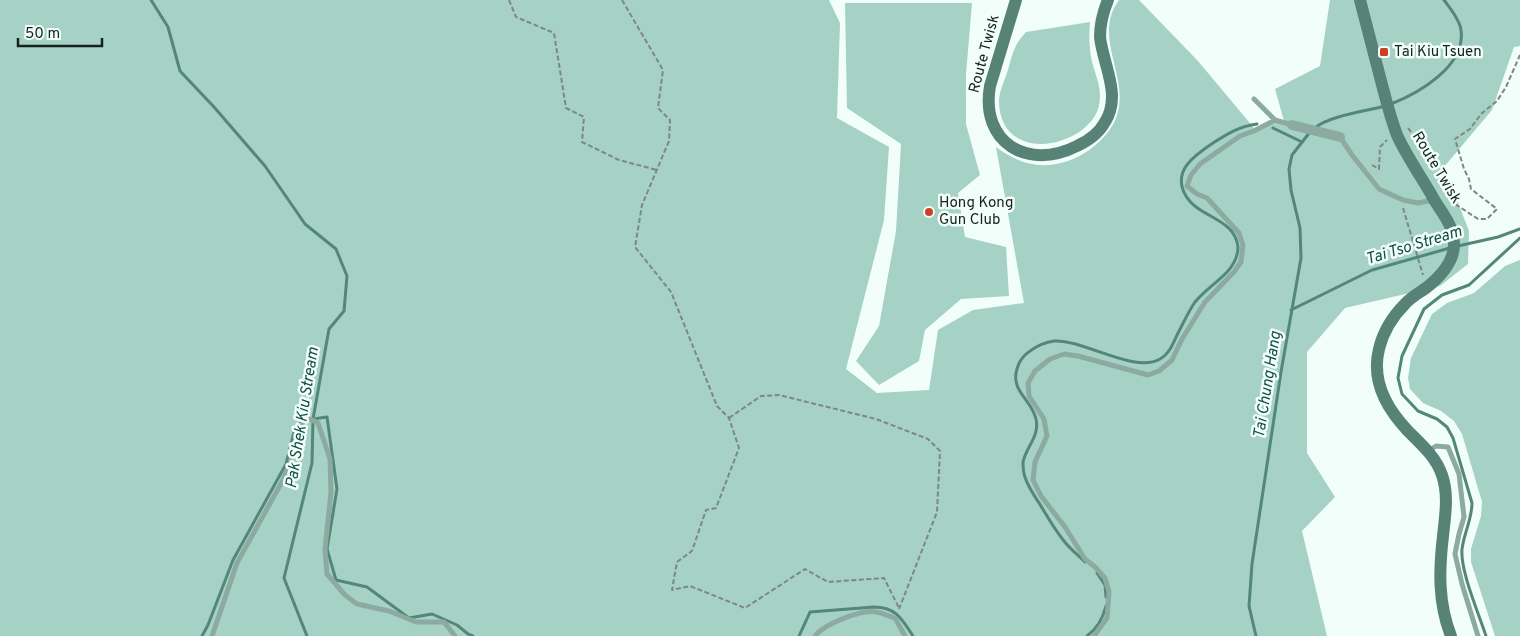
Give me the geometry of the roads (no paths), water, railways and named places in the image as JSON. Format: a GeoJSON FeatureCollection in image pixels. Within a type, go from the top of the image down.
{"type":"FeatureCollection","features":[{"type":"Feature","properties":{"kind":"main road","name":"Route Twisk"},"geometry":{"type":"LineString","coordinates":[[1016,0],[990,86],[988,98],[989,114],[994,127],[1003,140],[1013,148],[1025,153],[1041,156],[1066,152],[1082,144],[1101,129],[1109,114],[1112,89],[1100,36],[1102,18],[1108,0]]}},
{"type":"Feature","properties":{"kind":"main road","name":"Route Twisk"},"geometry":{"type":"LineString","coordinates":[[1360,0],[1384,93],[1396,131],[1440,199],[1450,222],[1453,235],[1454,246],[1450,260],[1440,276],[1406,302],[1391,321],[1378,351],[1377,371],[1380,390],[1392,413],[1428,452],[1440,469],[1444,483],[1445,509],[1440,557],[1440,587],[1443,612],[1451,636]]}},
{"type":"Feature","properties":{"kind":"street"},"geometry":{"type":"LineString","coordinates":[[1292,125],[1340,137]]}},
{"type":"Feature","properties":{"kind":"lane"},"geometry":{"type":"LineString","coordinates":[[1254,99],[1275,120],[1292,125]]}},
{"type":"Feature","properties":{"kind":"lane"},"geometry":{"type":"LineString","coordinates":[[1094,636],[1107,618],[1109,592],[1105,578],[1086,558],[1041,496],[1033,480],[1035,462],[1047,436],[1044,419],[1029,396],[1028,383],[1035,371],[1050,359],[1064,354],[1148,375],[1159,371],[1172,360],[1182,339],[1205,302],[1241,262],[1242,245],[1239,233],[1207,198],[1197,194],[1187,186],[1191,175],[1200,164],[1240,136],[1275,120]]}},
{"type":"Feature","properties":{"kind":"lane"},"geometry":{"type":"LineString","coordinates":[[1340,137],[1380,189],[1400,198],[1418,203],[1440,199]]}},
{"type":"Feature","properties":{"kind":"lane"},"geometry":{"type":"LineString","coordinates":[[212,636],[237,563],[284,480],[297,434],[302,424],[310,419],[318,423],[330,459],[331,492],[324,549],[327,574],[345,595],[356,604],[389,611],[416,622],[444,622],[455,636]]}},
{"type":"Feature","properties":{"kind":"lane"},"geometry":{"type":"LineString","coordinates":[[1428,452],[1436,446],[1448,447],[1459,474],[1464,517],[1455,554],[1478,636]]}},
{"type":"Feature","properties":{"kind":"lane"},"geometry":{"type":"LineString","coordinates":[[815,636],[819,631],[847,616],[875,611],[895,618],[905,636]]}},
{"type":"Feature","properties":{"kind":"waterway","name":"Pak Shek Kiu Stream"},"geometry":{"type":"LineString","coordinates":[[151,0],[168,27],[180,71],[265,166],[305,224],[336,249],[347,276],[344,311],[329,329],[313,419],[312,463],[284,578],[307,636]]}},
{"type":"Feature","properties":{"kind":"waterway"},"geometry":{"type":"LineString","coordinates":[[1391,104],[1427,85],[1448,66],[1456,55],[1461,43],[1461,30],[1459,22],[1444,0]]}},
{"type":"Feature","properties":{"kind":"waterway"},"geometry":{"type":"LineString","coordinates":[[1315,128],[1338,117],[1385,106]]}},
{"type":"Feature","properties":{"kind":"waterway"},"geometry":{"type":"LineString","coordinates":[[1085,562],[1058,533],[1032,492],[1024,475],[1023,462],[1037,425],[1034,412],[1016,383],[1018,366],[1022,358],[1030,351],[1042,344],[1054,341],[1079,345],[1137,362],[1149,362],[1160,359],[1166,354],[1195,302],[1228,271],[1235,260],[1238,250],[1235,237],[1230,230],[1224,224],[1199,209],[1186,196],[1181,179],[1183,171],[1193,158],[1213,143],[1239,129],[1257,124]]}},
{"type":"Feature","properties":{"kind":"waterway"},"geometry":{"type":"LineString","coordinates":[[1273,128],[1302,142]]}},
{"type":"Feature","properties":{"kind":"waterway","name":"Tai Chung Hang"},"geometry":{"type":"LineString","coordinates":[[1256,636],[1249,606],[1252,564],[1281,372],[1301,258],[1300,228],[1291,190],[1289,169],[1292,155],[1310,132]]}},
{"type":"Feature","properties":{"kind":"waterway","name":"Tai Tso Stream"},"geometry":{"type":"LineString","coordinates":[[1458,246],[1498,237],[1520,229]]}},
{"type":"Feature","properties":{"kind":"waterway"},"geometry":{"type":"LineString","coordinates":[[1486,636],[1462,558],[1464,537],[1471,515],[1472,503],[1453,438],[1447,427],[1437,419],[1418,411],[1402,394],[1398,378],[1402,356],[1424,309],[1442,295],[1469,285],[1520,238]]}},
{"type":"Feature","properties":{"kind":"waterway","name":"Tai Tso Stream"},"geometry":{"type":"LineString","coordinates":[[1291,310],[1372,270],[1450,248]]}},
{"type":"Feature","properties":{"kind":"waterway"},"geometry":{"type":"LineString","coordinates":[[313,419],[327,417],[337,489],[327,549],[336,580],[367,587],[409,618],[432,614],[457,625],[473,636]]}},
{"type":"Feature","properties":{"kind":"waterway"},"geometry":{"type":"LineString","coordinates":[[202,636],[233,560],[286,464],[295,428],[303,420],[307,419]]}},
{"type":"Feature","properties":{"kind":"waterway"},"geometry":{"type":"LineString","coordinates":[[1097,573],[1105,585],[1106,597]]}},
{"type":"Feature","properties":{"kind":"waterway"},"geometry":{"type":"LineString","coordinates":[[1087,636],[1100,622],[1106,606]]}},
{"type":"Feature","properties":{"kind":"waterway"},"geometry":{"type":"LineString","coordinates":[[799,636],[810,612],[874,607],[888,609],[898,615],[913,636]]}},
{"type":"Feature","properties":{"kind":"place","name":"Tai Kiu Tsuen"},"geometry":{"type":"Point","coordinates":[1384,52]}},
{"type":"Feature","properties":{"kind":"place","name":"Hong Kong Gun Club"},"geometry":{"type":"Point","coordinates":[929,212]}}]}
